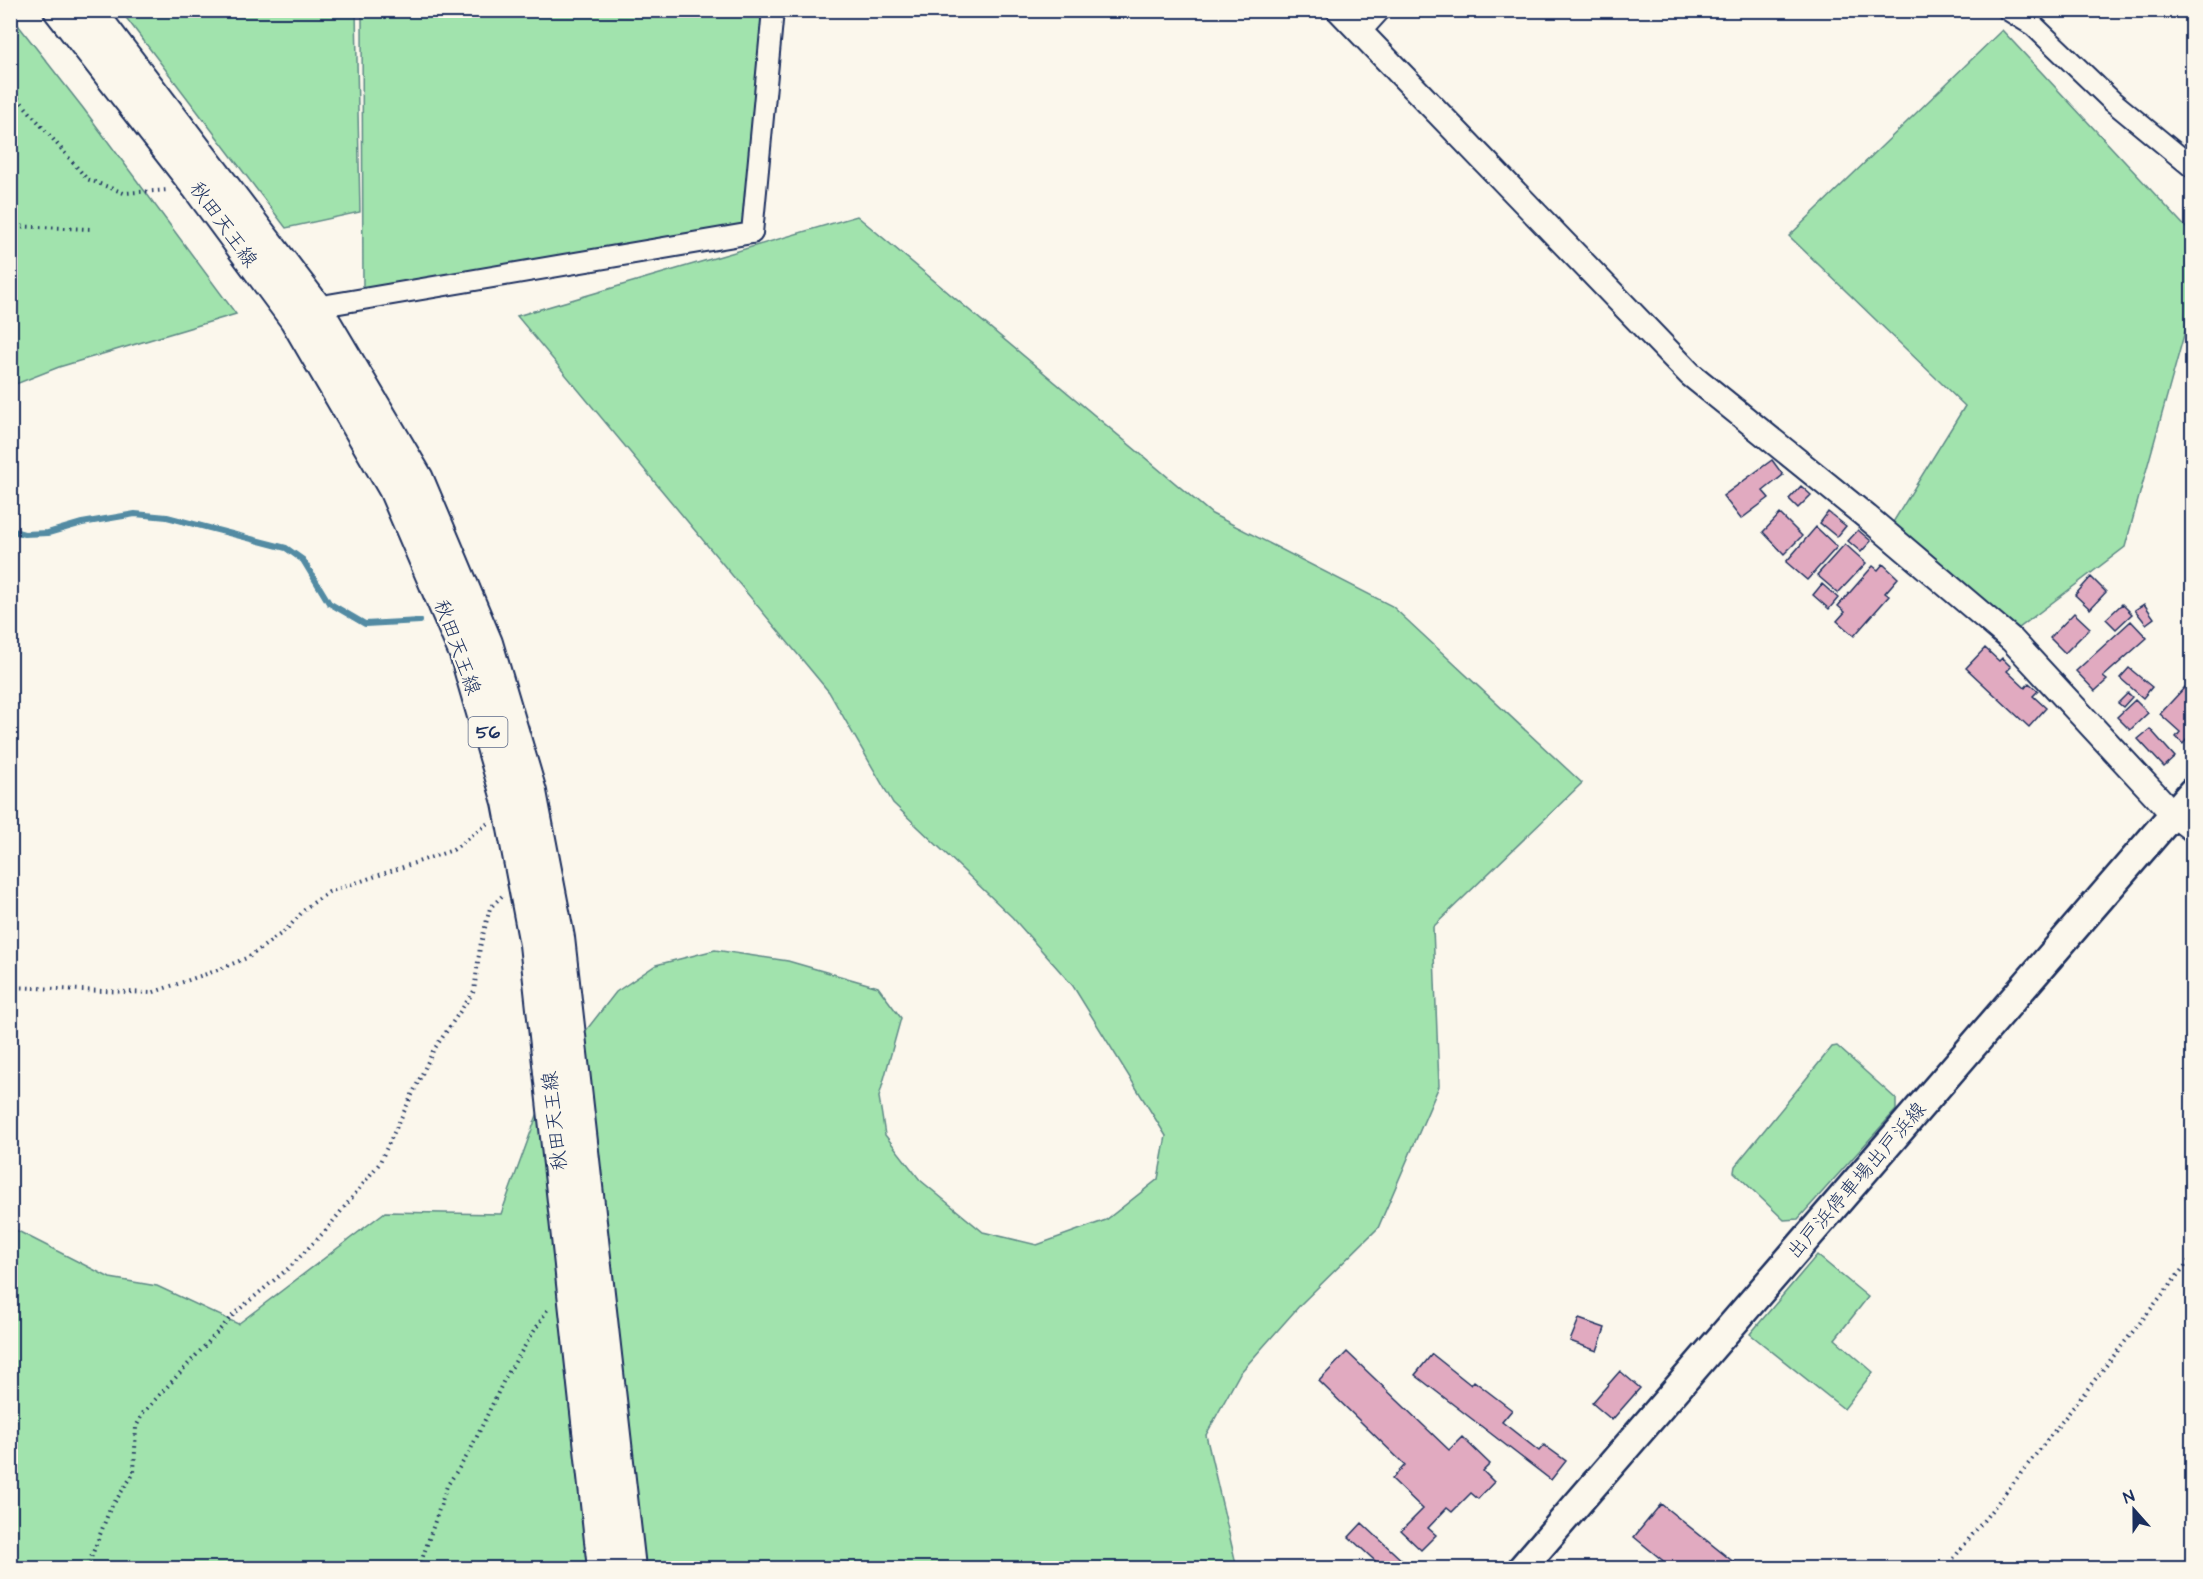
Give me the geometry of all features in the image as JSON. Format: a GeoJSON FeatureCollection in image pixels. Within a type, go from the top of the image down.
{"type":"FeatureCollection","features":[{"type":"Feature","properties":{"kind":"main road","name":"秋田天王線"},"geometry":{"type":"LineString","coordinates":[[59,10],[198,188],[295,320],[394,489],[465,654],[509,807],[535,944],[603,1569]]}},
{"type":"Feature","properties":{"kind":"main road","name":"秋田天王線"},"geometry":{"type":"LineString","coordinates":[[90,10],[316,307],[418,479],[487,643],[531,792],[560,938],[630,1569]]}},
{"type":"Feature","properties":{"kind":"main road","name":"出戸浜停車場出戸浜線"},"geometry":{"type":"LineString","coordinates":[[1522,1569],[2183,822],[2193,792]]}},
{"type":"Feature","properties":{"kind":"street"},"geometry":{"type":"LineString","coordinates":[[316,307],[753,233],[773,10]]}},
{"type":"Feature","properties":{"kind":"street"},"geometry":{"type":"LineString","coordinates":[[1339,10],[1690,374],[1867,517],[2012,640],[2183,822]]}},
{"type":"Feature","properties":{"kind":"street"},"geometry":{"type":"LineString","coordinates":[[1361,31],[1380,10]]}},
{"type":"Feature","properties":{"kind":"street"},"geometry":{"type":"LineString","coordinates":[[2008,10],[2034,26],[2112,101],[2193,167]]}},
{"type":"Feature","properties":{"kind":"path"},"geometry":{"type":"LineString","coordinates":[[10,89],[87,179],[124,193],[198,188]]}},
{"type":"Feature","properties":{"kind":"path"},"geometry":{"type":"LineString","coordinates":[[10,226],[92,229]]}},
{"type":"Feature","properties":{"kind":"path"},"geometry":{"type":"LineString","coordinates":[[10,987],[151,993],[215,971],[249,957],[286,930],[307,907],[329,892],[453,850],[509,807]]}},
{"type":"Feature","properties":{"kind":"path"},"geometry":{"type":"LineString","coordinates":[[87,1569],[110,1509],[134,1473],[136,1427],[144,1413],[235,1313],[291,1266],[326,1230],[379,1164],[434,1051],[474,991],[489,908],[506,893],[524,886]]}},
{"type":"Feature","properties":{"kind":"path"},"geometry":{"type":"LineString","coordinates":[[1946,1569],[2193,1257]]}},
{"type":"Feature","properties":{"kind":"path"},"geometry":{"type":"LineString","coordinates":[[420,1569],[447,1486],[469,1453],[505,1378],[552,1302],[573,1287]]}},
{"type":"Feature","properties":{"kind":"green space"},"geometry":{"type":"Polygon","coordinates":[[[121,11],[356,11],[360,212],[286,228],[121,11]]]}},
{"type":"Feature","properties":{"kind":"green space"},"geometry":{"type":"Polygon","coordinates":[[[362,11],[768,11],[748,229],[363,295],[362,11]]]}},
{"type":"Feature","properties":{"kind":"green space"},"geometry":{"type":"Polygon","coordinates":[[[11,16],[83,108],[236,314],[59,367],[11,386],[11,16]]]}},
{"type":"Feature","properties":{"kind":"green space"},"geometry":{"type":"Polygon","coordinates":[[[2002,30],[2192,234],[2192,306],[2125,547],[2019,628],[1890,527],[1965,406],[1789,236],[2002,30]]]}},
{"type":"Feature","properties":{"kind":"green space"},"geometry":{"type":"Polygon","coordinates":[[[857,216],[1212,514],[1392,606],[1582,783],[1433,927],[1439,1086],[1378,1228],[1301,1304],[1240,1373],[1206,1435],[1237,1568],[11,1568],[10,1227],[110,1278],[157,1286],[238,1324],[385,1212],[501,1214],[552,1074],[616,992],[656,965],[715,950],[788,961],[878,987],[901,1018],[879,1097],[885,1135],[920,1180],[983,1232],[1037,1245],[1106,1220],[1158,1179],[1166,1136],[1073,986],[1012,917],[893,803],[829,692],[517,316],[857,216]]]}},
{"type":"Feature","properties":{"kind":"green space"},"geometry":{"type":"Polygon","coordinates":[[[1837,1046],[1896,1099],[1896,1110],[1798,1219],[1784,1220],[1734,1172],[1735,1166],[1832,1047],[1837,1046]]]}},
{"type":"Feature","properties":{"kind":"green space"},"geometry":{"type":"Polygon","coordinates":[[[1817,1255],[1868,1297],[1835,1339],[1873,1372],[1844,1409],[1750,1334],[1817,1255]]]}},
{"type":"Feature","properties":{"kind":"building"},"geometry":{"type":"Polygon","coordinates":[[[1772,460],[1783,475],[1763,491],[1769,498],[1741,519],[1723,496],[1772,460]]]}},
{"type":"Feature","properties":{"kind":"building"},"geometry":{"type":"Polygon","coordinates":[[[1801,486],[1811,495],[1798,508],[1789,499],[1801,486]]]}},
{"type":"Feature","properties":{"kind":"building"},"geometry":{"type":"Polygon","coordinates":[[[1828,512],[1846,526],[1837,537],[1820,523],[1828,512]]]}},
{"type":"Feature","properties":{"kind":"building"},"geometry":{"type":"Polygon","coordinates":[[[1780,514],[1802,536],[1784,554],[1763,532],[1780,514]]]}},
{"type":"Feature","properties":{"kind":"building"},"geometry":{"type":"Polygon","coordinates":[[[1816,527],[1837,547],[1807,580],[1786,562],[1816,527]]]}},
{"type":"Feature","properties":{"kind":"building"},"geometry":{"type":"Polygon","coordinates":[[[1858,530],[1871,541],[1861,552],[1848,541],[1858,530]]]}},
{"type":"Feature","properties":{"kind":"building"},"geometry":{"type":"Polygon","coordinates":[[[1845,544],[1866,563],[1838,593],[1817,575],[1845,544]]]}},
{"type":"Feature","properties":{"kind":"building"},"geometry":{"type":"Polygon","coordinates":[[[1883,564],[1898,578],[1885,593],[1889,596],[1854,636],[1837,621],[1845,612],[1838,606],[1873,566],[1878,570],[1883,564]]]}},
{"type":"Feature","properties":{"kind":"building"},"geometry":{"type":"Polygon","coordinates":[[[2091,577],[2106,592],[2090,609],[2075,595],[2091,577]]]}},
{"type":"Feature","properties":{"kind":"building"},"geometry":{"type":"Polygon","coordinates":[[[1822,584],[1838,598],[1829,609],[1813,595],[1822,584]]]}},
{"type":"Feature","properties":{"kind":"building"},"geometry":{"type":"Polygon","coordinates":[[[2122,604],[2132,614],[2116,629],[2106,619],[2122,604]]]}},
{"type":"Feature","properties":{"kind":"building"},"geometry":{"type":"Polygon","coordinates":[[[2144,604],[2154,618],[2146,624],[2135,610],[2144,604]]]}},
{"type":"Feature","properties":{"kind":"building"},"geometry":{"type":"Polygon","coordinates":[[[2074,613],[2090,628],[2065,653],[2050,638],[2074,613]]]}},
{"type":"Feature","properties":{"kind":"building"},"geometry":{"type":"Polygon","coordinates":[[[2131,621],[2147,638],[2103,677],[2107,680],[2095,691],[2076,671],[2131,621]]]}},
{"type":"Feature","properties":{"kind":"building"},"geometry":{"type":"Polygon","coordinates":[[[1985,648],[1999,661],[2002,658],[2011,667],[2007,671],[2025,688],[2029,683],[2038,691],[2033,696],[2046,708],[2029,727],[1966,668],[1985,648]]]}},
{"type":"Feature","properties":{"kind":"building"},"geometry":{"type":"Polygon","coordinates":[[[2129,668],[2152,687],[2143,698],[2120,678],[2129,668]]]}},
{"type":"Feature","properties":{"kind":"building"},"geometry":{"type":"Polygon","coordinates":[[[2185,687],[2190,691],[2192,689],[2192,745],[2187,739],[2183,744],[2176,737],[2180,732],[2160,714],[2185,687]]]}},
{"type":"Feature","properties":{"kind":"building"},"geometry":{"type":"Polygon","coordinates":[[[2128,693],[2132,697],[2123,707],[2118,703],[2128,693]]]}},
{"type":"Feature","properties":{"kind":"building"},"geometry":{"type":"Polygon","coordinates":[[[2135,700],[2148,713],[2130,730],[2117,717],[2135,700]]]}},
{"type":"Feature","properties":{"kind":"building"},"geometry":{"type":"Polygon","coordinates":[[[2150,729],[2175,757],[2164,767],[2138,739],[2150,729]]]}},
{"type":"Feature","properties":{"kind":"building"},"geometry":{"type":"Polygon","coordinates":[[[1579,1319],[1605,1328],[1597,1351],[1570,1341],[1579,1319]]]}},
{"type":"Feature","properties":{"kind":"building"},"geometry":{"type":"Polygon","coordinates":[[[1347,1352],[1449,1450],[1462,1437],[1490,1464],[1483,1471],[1494,1482],[1478,1499],[1471,1493],[1452,1512],[1447,1508],[1428,1528],[1436,1535],[1421,1550],[1401,1531],[1423,1509],[1392,1479],[1405,1465],[1319,1381],[1347,1352]]]}},
{"type":"Feature","properties":{"kind":"building"},"geometry":{"type":"Polygon","coordinates":[[[1432,1354],[1471,1385],[1474,1381],[1512,1410],[1502,1422],[1539,1451],[1544,1445],[1566,1461],[1551,1480],[1415,1375],[1432,1354]]]}},
{"type":"Feature","properties":{"kind":"building"},"geometry":{"type":"Polygon","coordinates":[[[1620,1371],[1640,1388],[1612,1420],[1592,1403],[1620,1371]]]}},
{"type":"Feature","properties":{"kind":"building"},"geometry":{"type":"Polygon","coordinates":[[[1661,1504],[1741,1568],[1672,1568],[1634,1537],[1661,1504]]]}},
{"type":"Feature","properties":{"kind":"building"},"geometry":{"type":"Polygon","coordinates":[[[1362,1523],[1407,1565],[1404,1568],[1383,1568],[1349,1537],[1362,1523]]]}},
{"type":"Feature","properties":{"kind":"building"},"geometry":{"type":"Polygon","coordinates":[[[1418,1562],[1425,1568],[1413,1568],[1418,1562]]]}},
{"type":"Feature","properties":{"kind":"waterway"},"geometry":{"type":"LineString","coordinates":[[10,530],[24,534],[48,533],[82,523],[135,514],[167,517],[286,548],[303,560],[329,603],[365,624],[420,621]]}}]}
